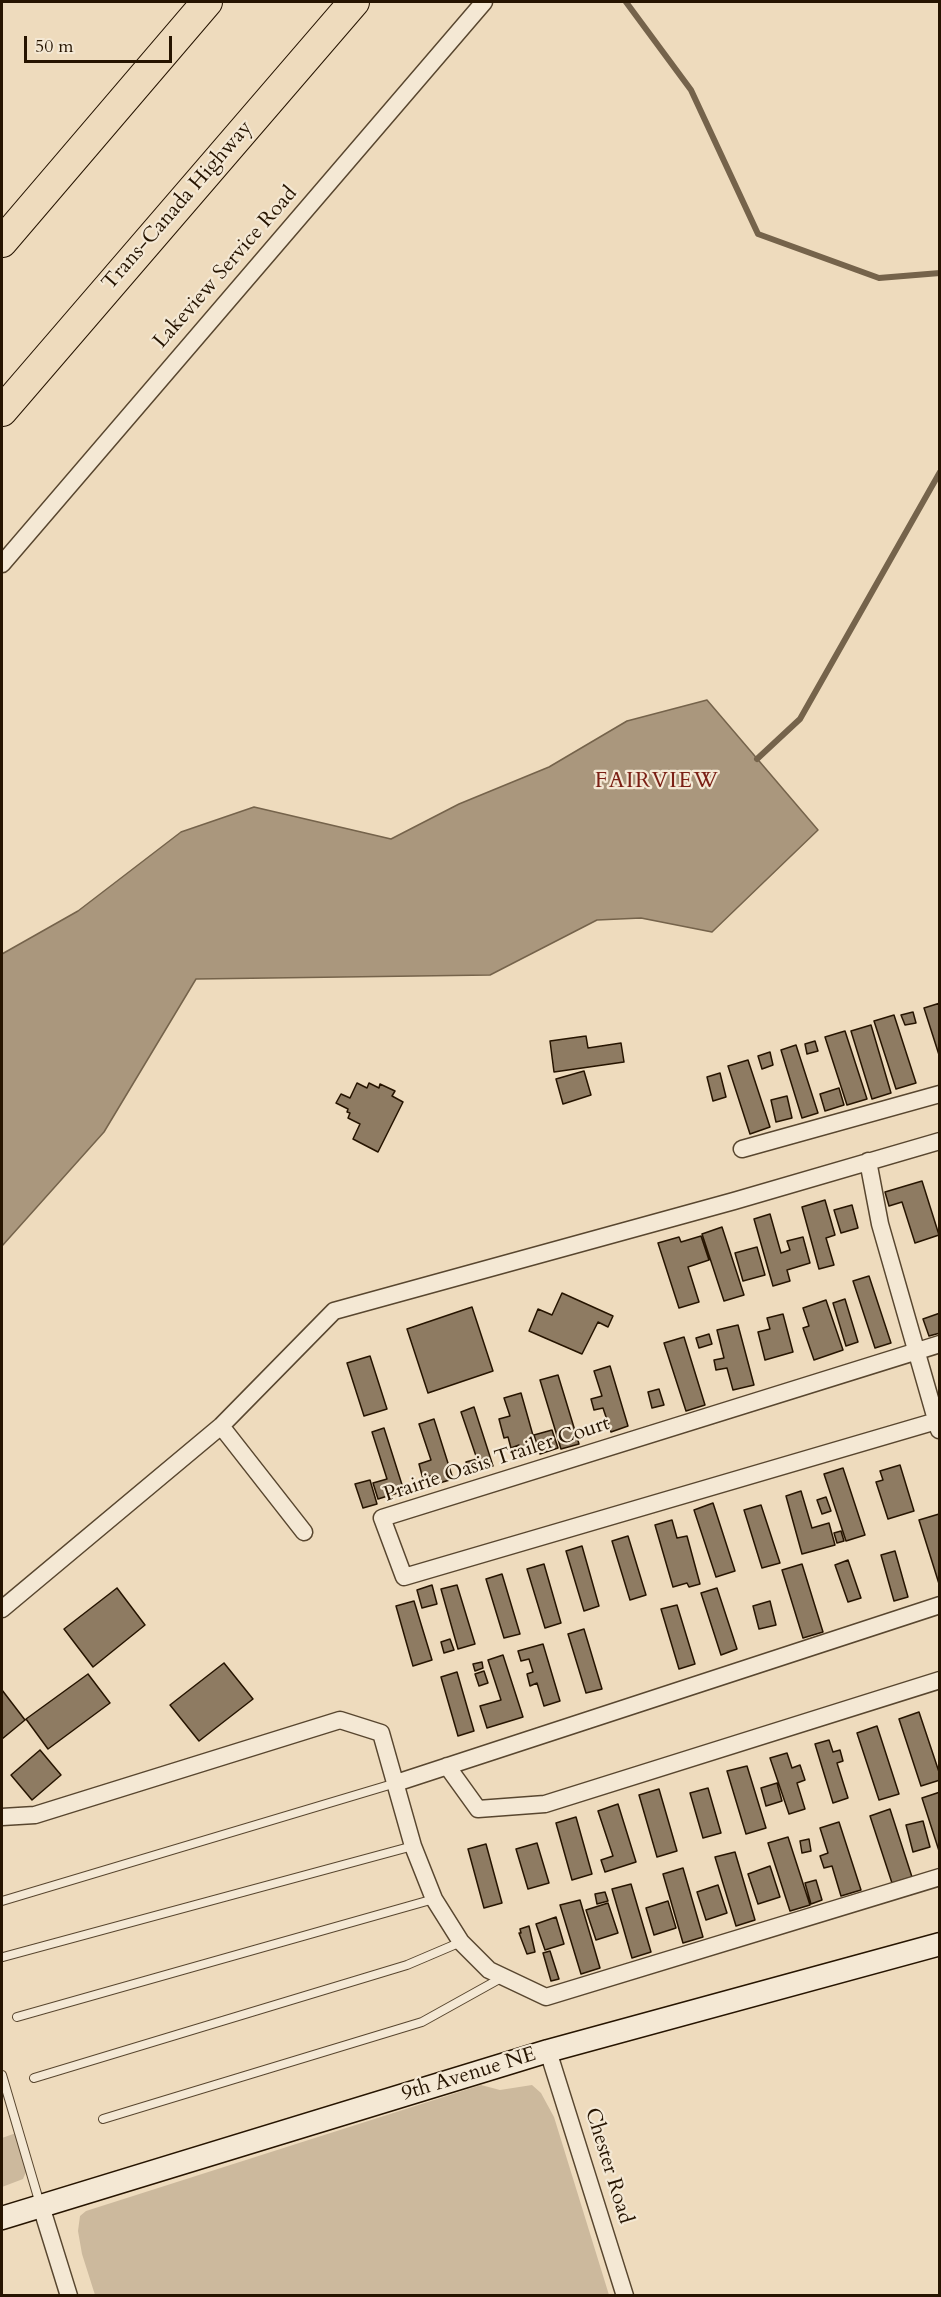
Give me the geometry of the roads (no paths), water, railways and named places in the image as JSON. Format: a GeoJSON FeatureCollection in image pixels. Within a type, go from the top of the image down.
{"type":"FeatureCollection","features":[{"type":"Feature","properties":{"kind":"highway"},"geometry":{"type":"LineString","coordinates":[[2,243],[207,2]]}},
{"type":"Feature","properties":{"kind":"highway","name":"Trans-Canada Highway"},"geometry":{"type":"LineString","coordinates":[[2,411],[354,2]]}},
{"type":"Feature","properties":{"kind":"street","name":"Lakeview Service Road"},"geometry":{"type":"LineString","coordinates":[[2,564],[484,2]]}},
{"type":"Feature","properties":{"kind":"street"},"geometry":{"type":"LineString","coordinates":[[742,1149],[939,1094]]}},
{"type":"Feature","properties":{"kind":"street"},"geometry":{"type":"LineString","coordinates":[[2,1609],[221,1426],[334,1311],[734,1201],[939,1141]]}},
{"type":"Feature","properties":{"kind":"street"},"geometry":{"type":"LineString","coordinates":[[867,1161],[880,1224],[939,1424]]}},
{"type":"Feature","properties":{"kind":"street","name":"Prairie Oasis Trailer Court"},"geometry":{"type":"LineString","coordinates":[[939,1344],[382,1518],[404,1577],[939,1424]]}},
{"type":"Feature","properties":{"kind":"street"},"geometry":{"type":"LineString","coordinates":[[221,1426],[304,1532]]}},
{"type":"Feature","properties":{"kind":"street"},"geometry":{"type":"LineString","coordinates":[[396,1783],[939,1605]]}},
{"type":"Feature","properties":{"kind":"street"},"geometry":{"type":"LineString","coordinates":[[447,1766],[478,1809],[545,1804],[939,1680]]}},
{"type":"Feature","properties":{"kind":"street"},"geometry":{"type":"LineString","coordinates":[[2,1817],[35,1815],[340,1720],[381,1733],[413,1846],[434,1899],[461,1942],[489,1970],[546,1997],[939,1877]]}},
{"type":"Feature","properties":{"kind":"street","name":"9th Avenue NE"},"geometry":{"type":"LineString","coordinates":[[2,2218],[548,2051],[939,1944]]}},
{"type":"Feature","properties":{"kind":"street","name":"Chester Road"},"geometry":{"type":"LineString","coordinates":[[548,2051],[625,2295]]}},
{"type":"Feature","properties":{"kind":"street"},"geometry":{"type":"LineString","coordinates":[[41,2206],[69,2295]]}},
{"type":"Feature","properties":{"kind":"lane"},"geometry":{"type":"LineString","coordinates":[[2,1901],[396,1783]]}},
{"type":"Feature","properties":{"kind":"lane"},"geometry":{"type":"LineString","coordinates":[[3,1957],[413,1846]]}},
{"type":"Feature","properties":{"kind":"lane"},"geometry":{"type":"LineString","coordinates":[[17,2017],[434,1899]]}},
{"type":"Feature","properties":{"kind":"lane"},"geometry":{"type":"LineString","coordinates":[[34,2078],[407,1965],[461,1942]]}},
{"type":"Feature","properties":{"kind":"lane"},"geometry":{"type":"LineString","coordinates":[[103,2119],[422,2022],[503,1977]]}},
{"type":"Feature","properties":{"kind":"lane"},"geometry":{"type":"LineString","coordinates":[[2,2075],[41,2206]]}},
{"type":"Feature","properties":{"kind":"waterway"},"geometry":{"type":"LineString","coordinates":[[626,2],[691,90],[758,234],[879,278],[940,273]]}},
{"type":"Feature","properties":{"kind":"waterway"},"geometry":{"type":"LineString","coordinates":[[757,759],[800,719],[940,472]]}},
{"type":"Feature","properties":{"kind":"district","name":"FAIRVIEW"},"geometry":{"type":"Point","coordinates":[657,782]}}]}
